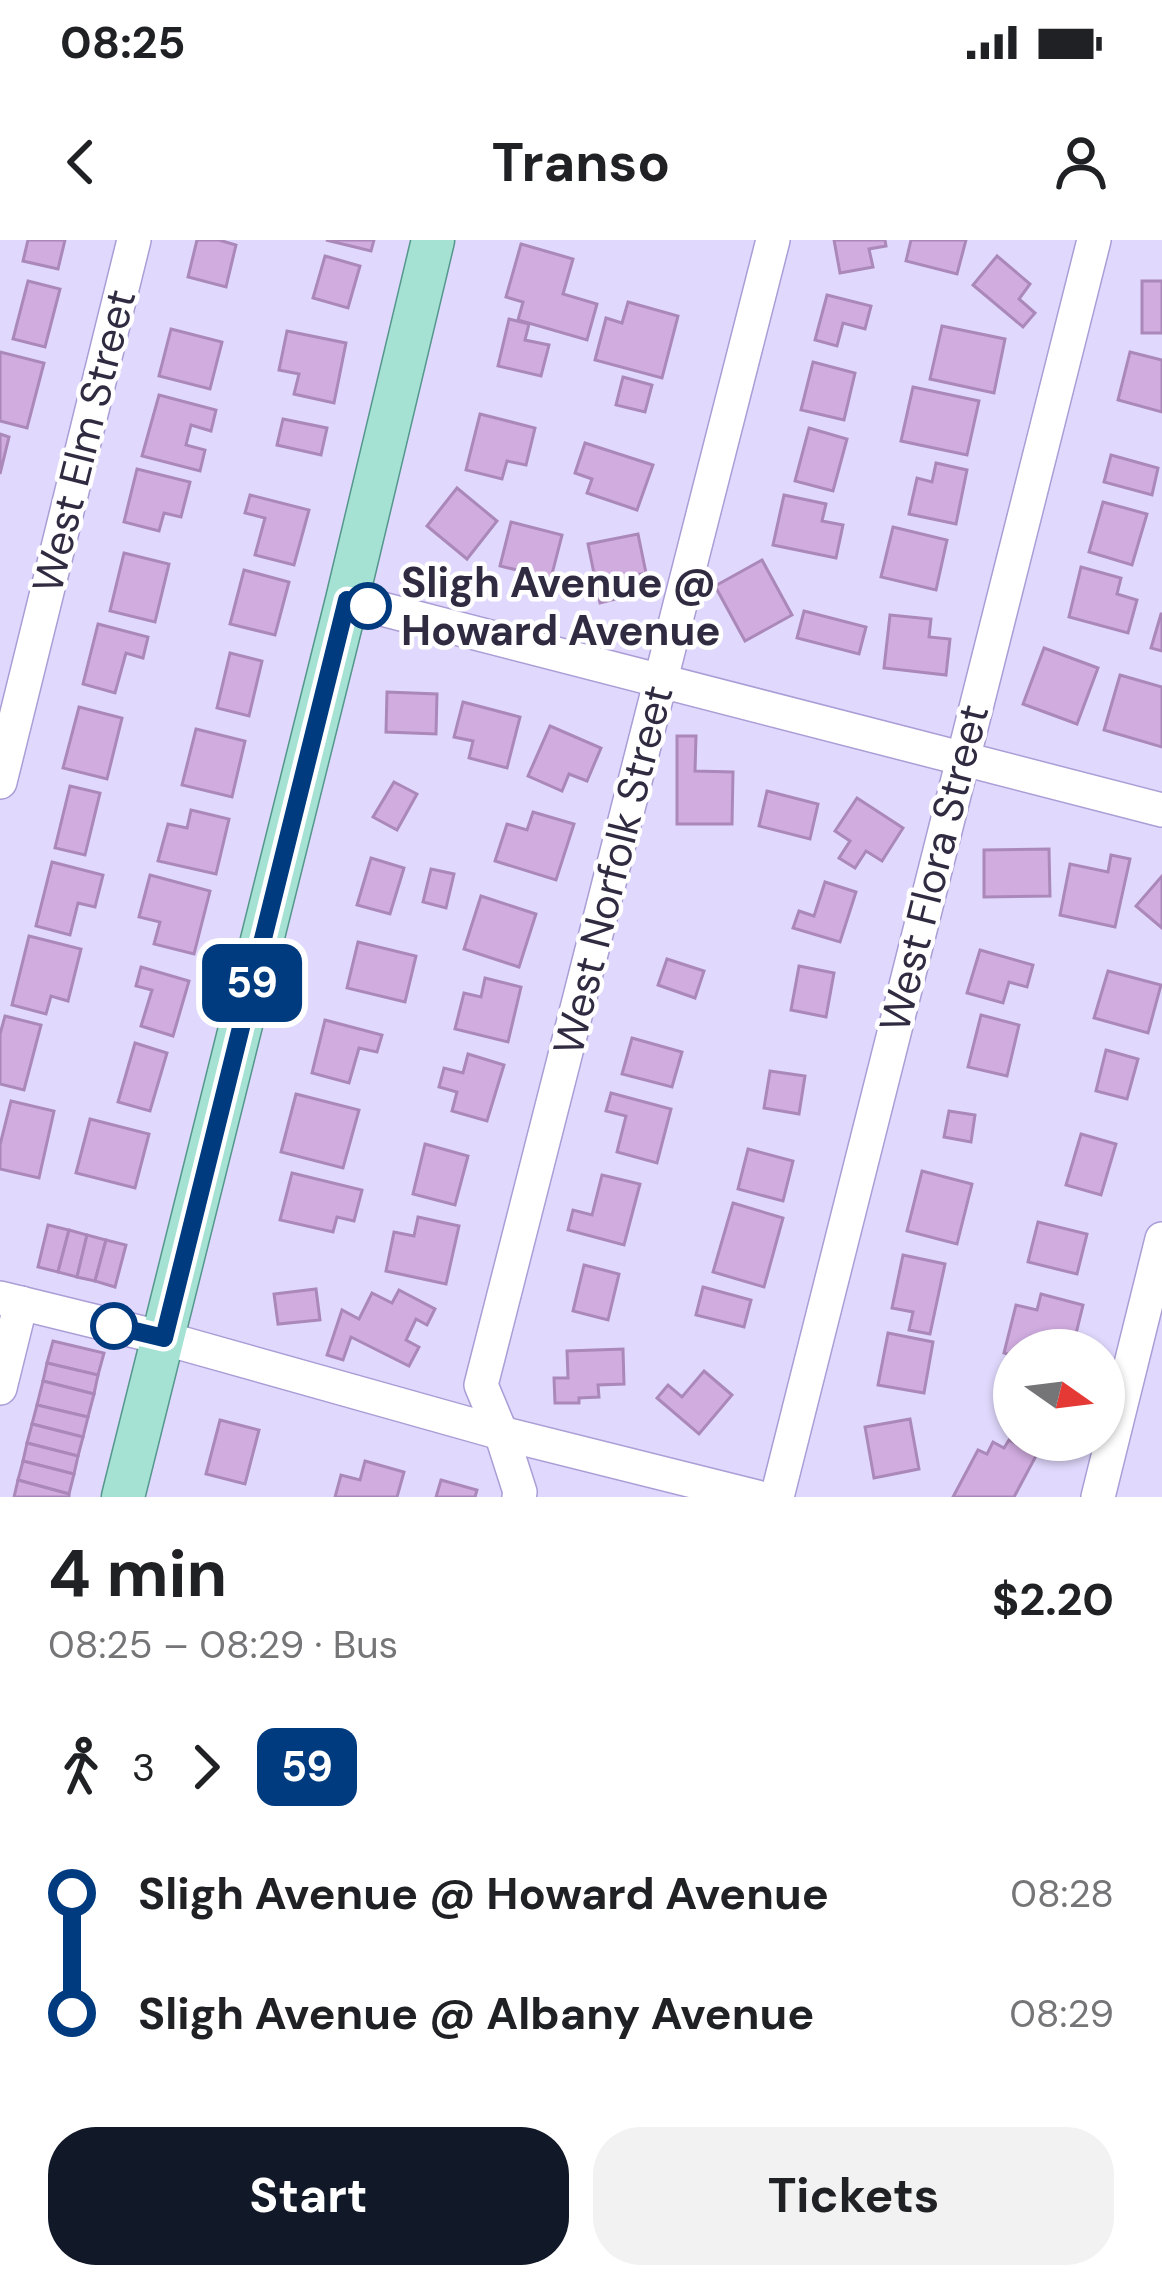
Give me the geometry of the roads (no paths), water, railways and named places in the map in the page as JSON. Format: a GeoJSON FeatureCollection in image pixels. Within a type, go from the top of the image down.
{"type":"FeatureCollection","features":[{"type":"Feature","properties":{"kind":"main road"},"geometry":{"type":"LineString","coordinates":[[124,1497],[434,240]]}},
{"type":"Feature","properties":{"kind":"street","name":"West Elm Street"},"geometry":{"type":"LineString","coordinates":[[0,782],[134,240]]}},
{"type":"Feature","properties":{"kind":"street","name":"West Norfolk Street"},"geometry":{"type":"LineString","coordinates":[[518,1497],[501,1433],[481,1384],[773,240]]}},
{"type":"Feature","properties":{"kind":"street","name":"West Flora Street"},"geometry":{"type":"LineString","coordinates":[[777,1497],[1094,240]]}},
{"type":"Feature","properties":{"kind":"street"},"geometry":{"type":"LineString","coordinates":[[347,600],[1162,811]]}},
{"type":"Feature","properties":{"kind":"street"},"geometry":{"type":"LineString","coordinates":[[1098,1497],[1162,1239]]}},
{"type":"Feature","properties":{"kind":"street"},"geometry":{"type":"LineString","coordinates":[[0,1388],[10,1300],[757,1497]]}},
{"type":"Feature","properties":{"kind":"place","name":"Sligh Avenue @ Howard Avenue"},"geometry":{"type":"Point","coordinates":[368,606]}}]}
